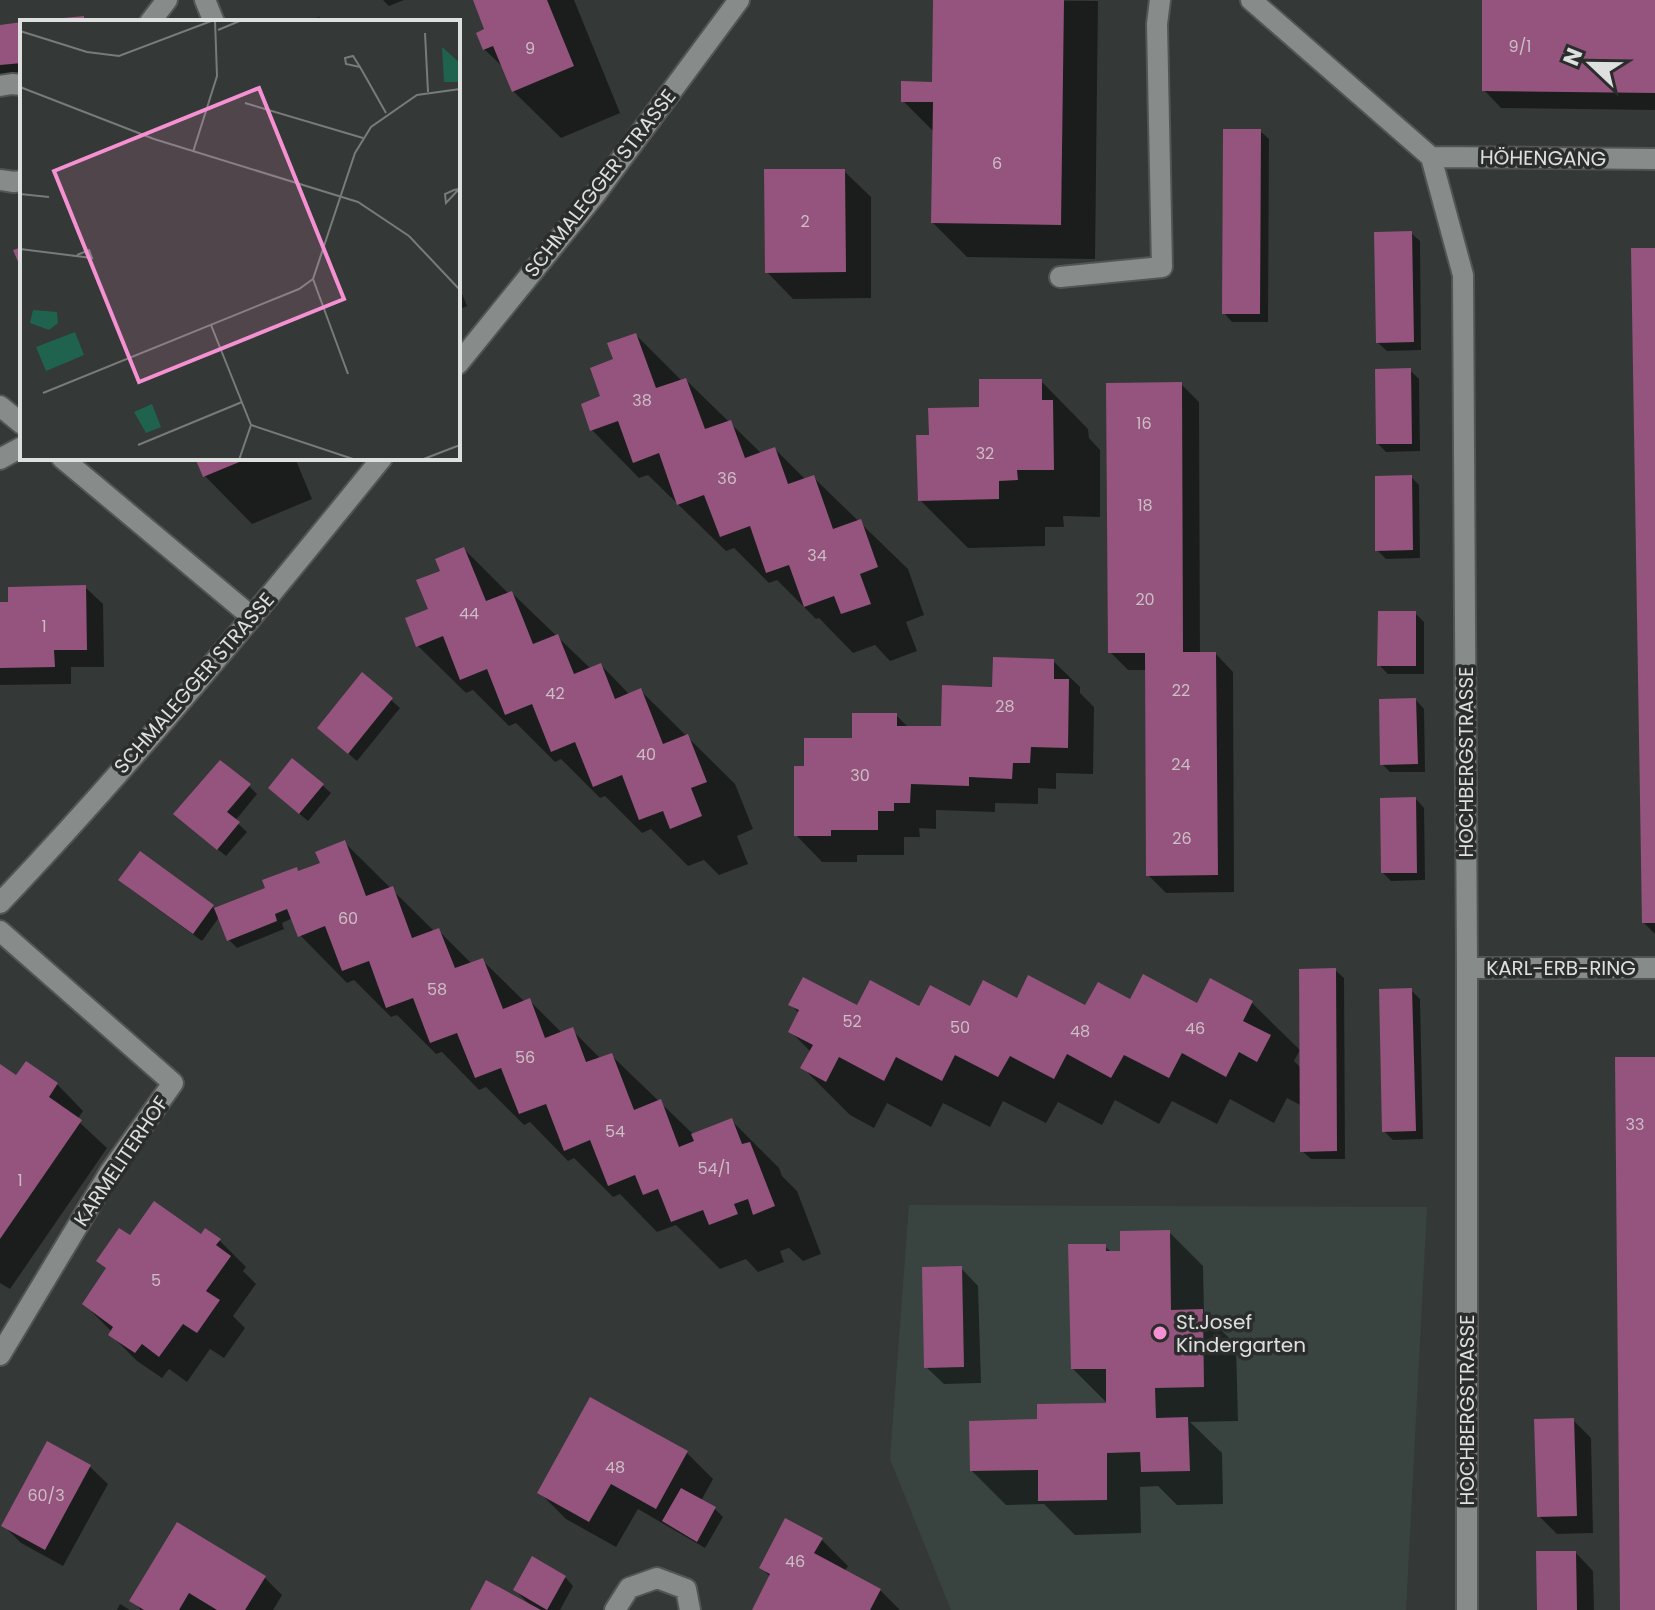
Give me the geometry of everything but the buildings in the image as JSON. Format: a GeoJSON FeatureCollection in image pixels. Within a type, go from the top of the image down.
{"type":"FeatureCollection","features":[{"type":"Feature","properties":{"kind":"street"},"geometry":{"type":"LineString","coordinates":[[152,20],[167,0]]}},
{"type":"Feature","properties":{"kind":"street"},"geometry":{"type":"LineString","coordinates":[[205,0],[213,20]]}},
{"type":"Feature","properties":{"kind":"street","name":"SCHMALEGGER STRASSE"},"geometry":{"type":"LineString","coordinates":[[460,362],[594,196],[739,0]]}},
{"type":"Feature","properties":{"kind":"street"},"geometry":{"type":"LineString","coordinates":[[1060,277],[1162,267],[1157,24],[1160,0]]}},
{"type":"Feature","properties":{"kind":"street"},"geometry":{"type":"LineString","coordinates":[[1251,0],[1431,157]]}},
{"type":"Feature","properties":{"kind":"street"},"geometry":{"type":"LineString","coordinates":[[0,86],[20,85]]}},
{"type":"Feature","properties":{"kind":"street","name":"HÖHENGANG"},"geometry":{"type":"LineString","coordinates":[[1431,157],[1655,159]]}},
{"type":"Feature","properties":{"kind":"street","name":"HOCHBERGSTRASSE"},"geometry":{"type":"LineString","coordinates":[[1431,157],[1463,275],[1467,1610]]}},
{"type":"Feature","properties":{"kind":"street"},"geometry":{"type":"LineString","coordinates":[[0,180],[20,181]]}},
{"type":"Feature","properties":{"kind":"street"},"geometry":{"type":"LineString","coordinates":[[0,406],[20,422]]}},
{"type":"Feature","properties":{"kind":"street"},"geometry":{"type":"LineString","coordinates":[[0,459],[20,448]]}},
{"type":"Feature","properties":{"kind":"street"},"geometry":{"type":"LineString","coordinates":[[64,460],[252,617]]}},
{"type":"Feature","properties":{"kind":"street","name":"SCHMALEGGER STRASSE"},"geometry":{"type":"LineString","coordinates":[[0,903],[57,842],[252,617],[380,460]]}},
{"type":"Feature","properties":{"kind":"street","name":"KARMELITERHOF"},"geometry":{"type":"LineString","coordinates":[[0,931],[173,1083],[110,1172],[0,1355]]}},
{"type":"Feature","properties":{"kind":"street","name":"KARL-ERB-RING"},"geometry":{"type":"LineString","coordinates":[[1467,968],[1655,968]]}},
{"type":"Feature","properties":{"kind":"street"},"geometry":{"type":"LineString","coordinates":[[615,1610],[629,1588],[657,1578],[686,1589],[690,1610]]}},
{"type":"Feature","properties":{"kind":"shaded area","name":"St.Josef Kindergarten"},"geometry":{"type":"Polygon","coordinates":[[[909,1205],[1427,1207],[1406,1610],[951,1610],[890,1459],[909,1205]]]}},
{"type":"Feature","properties":{"kind":"place","name":"St.Josef Kindergarten"},"geometry":{"type":"Point","coordinates":[1160,1333]}}]}
